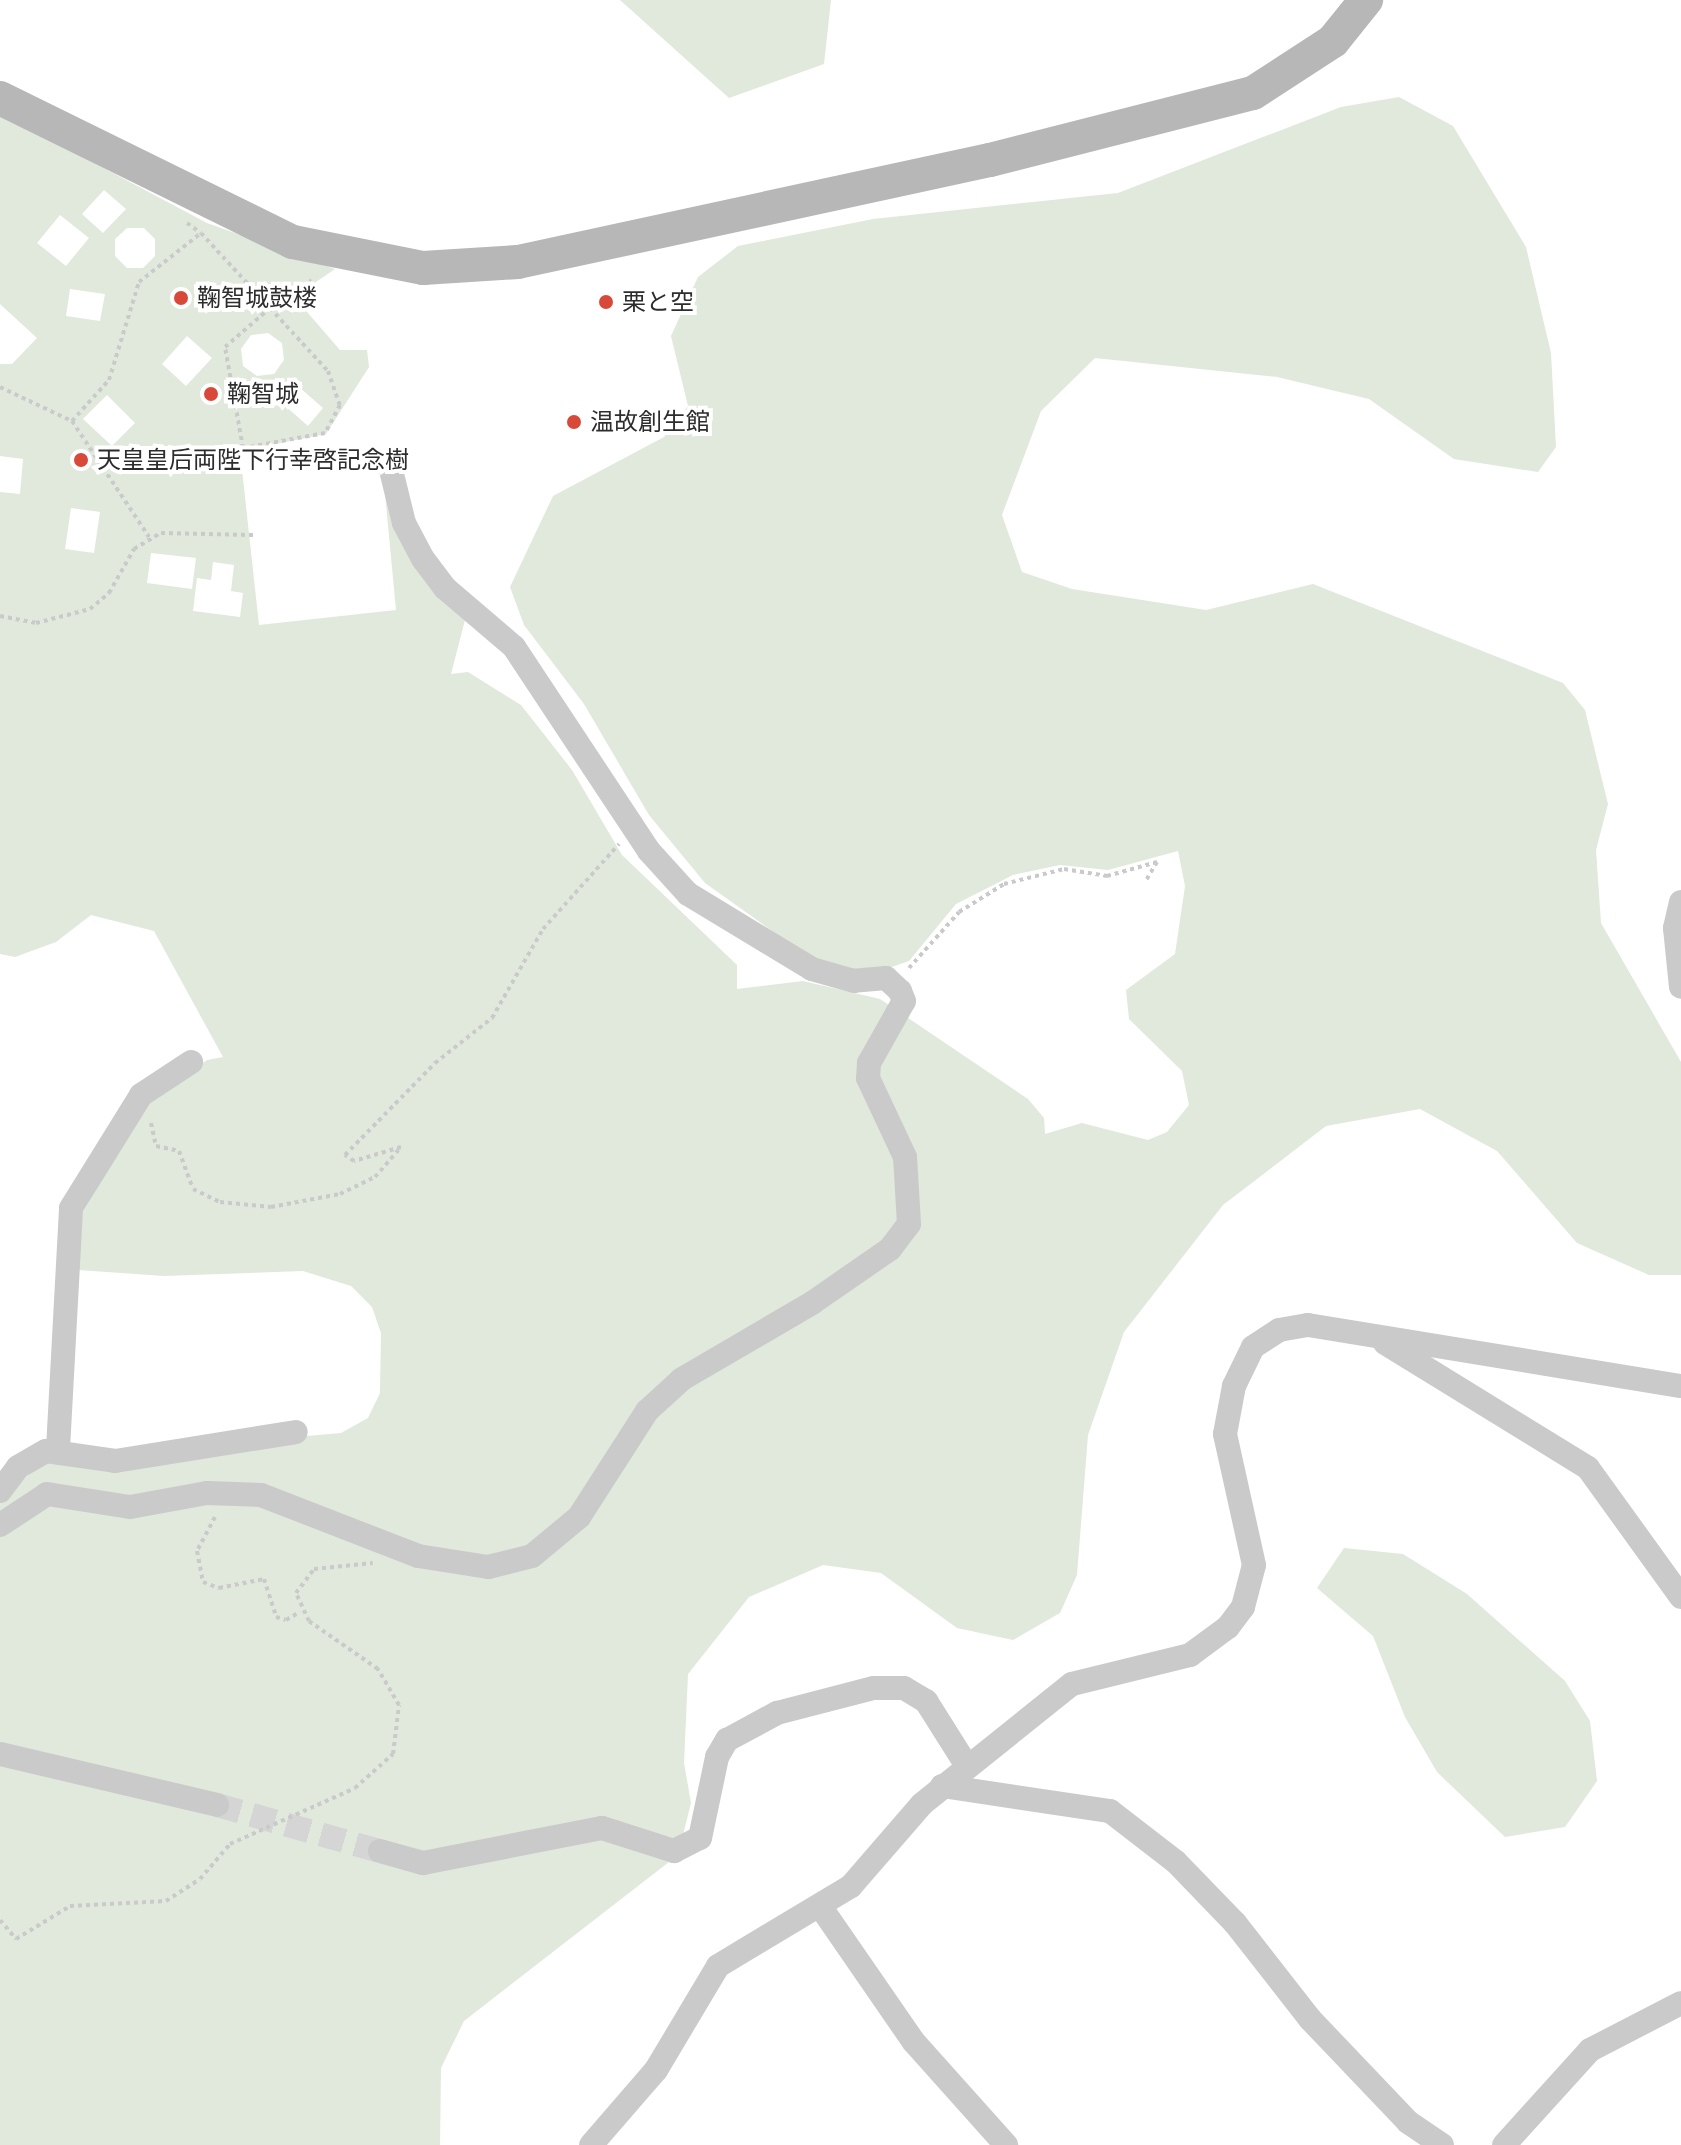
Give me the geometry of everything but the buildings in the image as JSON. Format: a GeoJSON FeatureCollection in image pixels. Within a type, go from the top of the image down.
{"type":"FeatureCollection","features":[{"type":"Feature","properties":{"kind":"street"},"geometry":{"type":"LineString","coordinates":[[0,98],[293,242],[423,268],[518,262],[990,160],[1253,93],[1333,41],[1366,0]]}},
{"type":"Feature","properties":{"kind":"street"},"geometry":{"type":"LineString","coordinates":[[0,1525],[47,1494],[130,1507],[207,1493],[257,1495],[418,1556],[488,1567],[532,1556],[579,1517],[647,1411],[682,1379],[763,1335],[903,1238],[911,1207],[905,1157],[868,1078],[873,1053],[904,1001],[891,982],[854,981],[812,969],[688,894],[649,851],[514,647],[445,588],[423,559],[404,523],[389,462]]}},
{"type":"Feature","properties":{"kind":"street"},"geometry":{"type":"LineString","coordinates":[[1681,902],[1675,928],[1681,987]]}},
{"type":"Feature","properties":{"kind":"street"},"geometry":{"type":"LineString","coordinates":[[58,1449],[71,1208],[124,1116],[163,1079],[191,1062]]}},
{"type":"Feature","properties":{"kind":"street"},"geometry":{"type":"LineString","coordinates":[[591,2145],[656,2070],[718,1966],[851,1886],[942,1786],[1072,1684],[1190,1655],[1228,1627],[1243,1607],[1254,1565],[1225,1434],[1234,1386],[1253,1347],[1279,1330],[1308,1325],[1681,1386]]}},
{"type":"Feature","properties":{"kind":"street"},"geometry":{"type":"LineString","coordinates":[[1380,1339],[1588,1468],[1681,1597]]}},
{"type":"Feature","properties":{"kind":"street"},"geometry":{"type":"LineString","coordinates":[[0,1491],[18,1467],[58,1449],[115,1461],[296,1432]]}},
{"type":"Feature","properties":{"kind":"street"},"geometry":{"type":"LineString","coordinates":[[380,1851],[423,1863],[602,1828],[674,1851],[700,1838],[717,1757],[727,1740],[777,1713],[874,1688],[904,1688],[926,1701],[967,1766]]}},
{"type":"Feature","properties":{"kind":"street"},"geometry":{"type":"LineString","coordinates":[[0,1754],[217,1805]]}},
{"type":"Feature","properties":{"kind":"street"},"geometry":{"type":"LineString","coordinates":[[942,1786],[1110,1811],[1186,1872],[1331,2042],[1408,2122],[1442,2145]]}},
{"type":"Feature","properties":{"kind":"street"},"geometry":{"type":"LineString","coordinates":[[820,1906],[913,2041],[1006,2145]]}},
{"type":"Feature","properties":{"kind":"street"},"geometry":{"type":"LineString","coordinates":[[1504,2145],[1590,2050],[1681,2003]]}},
{"type":"Feature","properties":{"kind":"path"},"geometry":{"type":"LineString","coordinates":[[72,421],[109,380],[139,282],[175,248],[201,233],[270,308],[328,371],[338,388],[338,419],[308,440],[243,448],[225,347],[270,308],[312,280]]}},
{"type":"Feature","properties":{"kind":"path"},"geometry":{"type":"LineString","coordinates":[[0,387],[72,421],[149,537]]}},
{"type":"Feature","properties":{"kind":"path"},"geometry":{"type":"LineString","coordinates":[[0,616],[36,623],[90,609],[149,537],[253,535]]}},
{"type":"Feature","properties":{"kind":"path"},"geometry":{"type":"LineString","coordinates":[[163,1079],[150,1116],[154,1143],[179,1151],[186,1179],[202,1197],[260,1208],[353,1189],[403,1150],[354,1161],[345,1155],[435,1063],[496,1014],[543,929],[620,843]]}},
{"type":"Feature","properties":{"kind":"path"},"geometry":{"type":"LineString","coordinates":[[891,982],[921,960],[959,912],[1004,884],[1064,869],[1107,876],[1157,862],[1146,880]]}},
{"type":"Feature","properties":{"kind":"path"},"geometry":{"type":"LineString","coordinates":[[257,1495],[208,1523],[198,1569],[212,1588],[264,1579],[276,1617],[286,1620],[300,1612]]}},
{"type":"Feature","properties":{"kind":"path"},"geometry":{"type":"LineString","coordinates":[[0,1920],[16,1939],[70,1906],[166,1901],[200,1879],[230,1844],[355,1788],[393,1754],[399,1705],[378,1669],[300,1612],[296,1593],[314,1569],[418,1556]]}},
{"type":"Feature","properties":{"kind":"shaded area"},"geometry":{"type":"Polygon","coordinates":[[[620,0],[831,0],[824,64],[729,98],[620,0]]]}},
{"type":"Feature","properties":{"kind":"shaded area"},"geometry":{"type":"Polygon","coordinates":[[[1399,97],[1453,126],[1526,247],[1551,353],[1556,447],[1538,472],[1454,459],[1369,399],[1277,377],[1095,358],[1041,411],[1002,515],[1022,572],[1072,589],[1206,610],[1313,584],[1563,683],[1585,710],[1608,804],[1596,850],[1601,923],[1681,1062],[1681,1275],[1649,1275],[1577,1243],[1497,1151],[1420,1109],[1326,1126],[1223,1205],[1124,1332],[1088,1435],[1077,1575],[1060,1613],[1013,1640],[957,1628],[881,1573],[823,1565],[749,1597],[688,1674],[684,1763],[691,1803],[678,1855],[464,2021],[441,2068],[440,2145],[0,2145],[0,1500],[46,1459],[341,1433],[368,1418],[380,1393],[381,1333],[372,1307],[351,1286],[303,1271],[164,1276],[78,1270],[77,1222],[147,1104],[207,1060],[223,1057],[154,931],[91,915],[56,942],[15,957],[0,954],[0,492],[20,494],[23,459],[0,456],[0,364],[12,364],[37,338],[0,304],[0,113],[207,223],[335,269],[294,297],[340,350],[367,350],[369,367],[326,434],[240,451],[259,625],[396,610],[384,483],[466,616],[451,674],[468,672],[521,705],[572,770],[622,855],[737,965],[737,989],[803,981],[880,999],[1028,1099],[1044,1118],[1045,1134],[1082,1123],[1148,1140],[1167,1132],[1189,1105],[1182,1071],[1129,1019],[1126,990],[1175,954],[1185,886],[1178,851],[1108,870],[1060,865],[1013,875],[956,904],[909,961],[886,969],[854,972],[813,960],[705,883],[649,815],[584,704],[524,625],[510,587],[553,496],[664,437],[688,406],[671,336],[698,277],[738,246],[873,219],[1118,193],[1341,107],[1399,97]],[[104,190],[82,214],[103,233],[126,209],[104,190]],[[60,215],[37,243],[66,266],[89,238],[60,215]],[[127,228],[115,239],[115,256],[127,268],[143,268],[155,256],[155,239],[144,228],[127,228]],[[70,289],[66,316],[100,321],[105,294],[70,289]],[[268,333],[251,335],[241,349],[243,366],[257,376],[274,374],[284,360],[282,343],[268,333]],[[187,336],[162,364],[186,386],[212,358],[187,336]],[[299,387],[283,404],[308,426],[323,408],[299,387]],[[107,395],[83,419],[112,446],[135,423],[107,395]],[[71,508],[65,549],[94,553],[100,512],[71,508]],[[151,553],[147,583],[192,589],[196,558],[151,553]],[[213,562],[211,580],[197,578],[193,611],[240,617],[243,593],[231,591],[234,565],[213,562]]]}},
{"type":"Feature","properties":{"kind":"shaded area"},"geometry":{"type":"Polygon","coordinates":[[[1344,1548],[1403,1554],[1467,1594],[1565,1681],[1590,1721],[1597,1781],[1565,1827],[1505,1837],[1437,1772],[1405,1717],[1373,1636],[1317,1588],[1344,1548]]]}},
{"type":"Feature","properties":{"kind":"tunnel"},"geometry":{"type":"LineString","coordinates":[[217,1805],[380,1851]]}},
{"type":"Feature","properties":{"kind":"place","name":"鞠智城鼓楼"},"geometry":{"type":"Point","coordinates":[181,298]}},
{"type":"Feature","properties":{"kind":"place","name":"栗と空"},"geometry":{"type":"Point","coordinates":[606,302]}},
{"type":"Feature","properties":{"kind":"place","name":"鞠智城"},"geometry":{"type":"Point","coordinates":[211,394]}},
{"type":"Feature","properties":{"kind":"place","name":"温故創生館"},"geometry":{"type":"Point","coordinates":[574,422]}},
{"type":"Feature","properties":{"kind":"place","name":"天皇皇后両陛下行幸啓記念樹"},"geometry":{"type":"Point","coordinates":[81,460]}}]}
